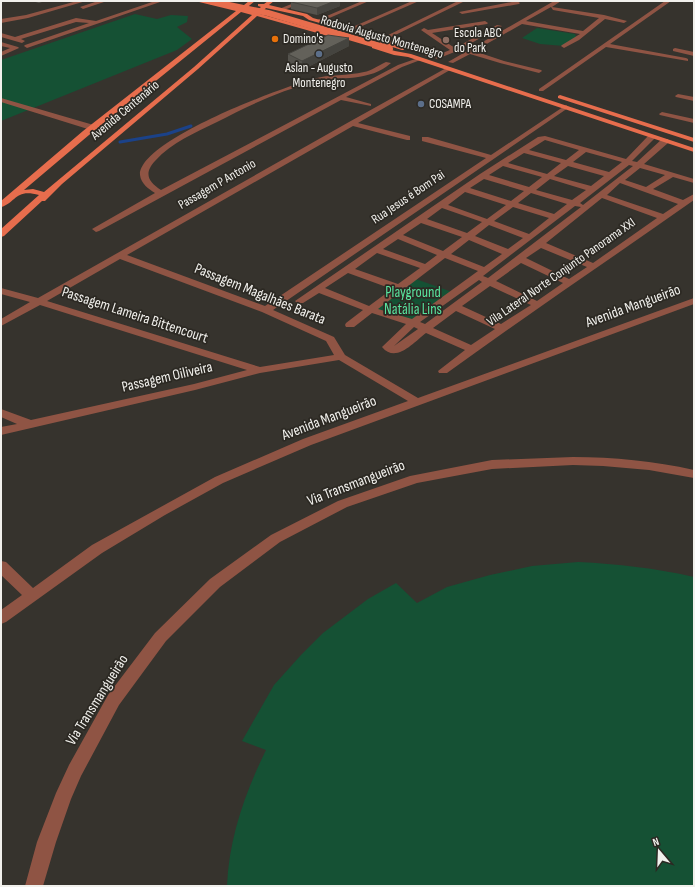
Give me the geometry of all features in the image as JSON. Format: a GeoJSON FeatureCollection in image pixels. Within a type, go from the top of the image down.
{"type":"FeatureCollection","features":[{"type":"Feature","properties":{"kind":"main road","name":"Rodovia Augusto Montenegro"},"geometry":{"type":"LineString","coordinates":[[198,1],[281,21],[407,58],[450,65],[517,83]]}},
{"type":"Feature","properties":{"kind":"main road"},"geometry":{"type":"LineString","coordinates":[[210,1],[268,13],[390,49],[407,58]]}},
{"type":"Feature","properties":{"kind":"main road"},"geometry":{"type":"LineString","coordinates":[[228,1],[275,11],[428,55]]}},
{"type":"Feature","properties":{"kind":"main road"},"geometry":{"type":"LineString","coordinates":[[220,6],[234,6],[239,4],[237,1]]}},
{"type":"Feature","properties":{"kind":"main road","name":"Rodovia Augusto Montenegro"},"geometry":{"type":"LineString","coordinates":[[243,1],[305,15],[311,19],[422,50],[428,55],[450,65],[566,107],[694,150]]}},
{"type":"Feature","properties":{"kind":"main road","name":"Avenida Centenário"},"geometry":{"type":"LineString","coordinates":[[1,234],[42,199],[59,182],[196,68],[271,1]]}},
{"type":"Feature","properties":{"kind":"main road","name":"Avenida Centenário"},"geometry":{"type":"LineString","coordinates":[[1,205],[33,179],[83,131],[100,130],[239,10],[251,2]]}},
{"type":"Feature","properties":{"kind":"main road"},"geometry":{"type":"LineString","coordinates":[[228,8],[233,16]]}},
{"type":"Feature","properties":{"kind":"main road"},"geometry":{"type":"LineString","coordinates":[[281,21],[265,15],[263,12],[278,10],[311,19]]}},
{"type":"Feature","properties":{"kind":"main road"},"geometry":{"type":"LineString","coordinates":[[234,34],[257,22],[281,21]]}},
{"type":"Feature","properties":{"kind":"main road"},"geometry":{"type":"LineString","coordinates":[[538,90],[694,140]]}},
{"type":"Feature","properties":{"kind":"main road"},"geometry":{"type":"LineString","coordinates":[[97,150],[109,137],[100,130]]}},
{"type":"Feature","properties":{"kind":"main road"},"geometry":{"type":"LineString","coordinates":[[33,179],[35,184],[44,186],[59,182]]}},
{"type":"Feature","properties":{"kind":"main road"},"geometry":{"type":"LineString","coordinates":[[16,194],[39,192],[43,194],[42,199]]}},
{"type":"Feature","properties":{"kind":"street"},"geometry":{"type":"LineString","coordinates":[[19,17],[74,1]]}},
{"type":"Feature","properties":{"kind":"street"},"geometry":{"type":"LineString","coordinates":[[2,17],[26,17],[83,4],[104,1]]}},
{"type":"Feature","properties":{"kind":"street"},"geometry":{"type":"LineString","coordinates":[[1,35],[15,38],[30,45],[96,22],[144,3],[160,1]]}},
{"type":"Feature","properties":{"kind":"street"},"geometry":{"type":"LineString","coordinates":[[282,9],[304,1]]}},
{"type":"Feature","properties":{"kind":"street"},"geometry":{"type":"LineString","coordinates":[[318,21],[366,1]]}},
{"type":"Feature","properties":{"kind":"street"},"geometry":{"type":"LineString","coordinates":[[351,30],[416,1]]}},
{"type":"Feature","properties":{"kind":"street"},"geometry":{"type":"LineString","coordinates":[[383,39],[462,1]]}},
{"type":"Feature","properties":{"kind":"street"},"geometry":{"type":"LineString","coordinates":[[513,19],[546,1]]}},
{"type":"Feature","properties":{"kind":"street","name":"Passagem P Antonio"},"geometry":{"type":"LineString","coordinates":[[1,323],[121,256],[558,1]]}},
{"type":"Feature","properties":{"kind":"street"},"geometry":{"type":"LineString","coordinates":[[538,90],[668,1]]}},
{"type":"Feature","properties":{"kind":"street"},"geometry":{"type":"LineString","coordinates":[[462,12],[514,2],[524,6]]}},
{"type":"Feature","properties":{"kind":"street"},"geometry":{"type":"LineString","coordinates":[[452,6],[494,29]]}},
{"type":"Feature","properties":{"kind":"street"},"geometry":{"type":"LineString","coordinates":[[553,8],[624,21]]}},
{"type":"Feature","properties":{"kind":"street"},"geometry":{"type":"LineString","coordinates":[[2,17],[26,17]]}},
{"type":"Feature","properties":{"kind":"street"},"geometry":{"type":"LineString","coordinates":[[564,46],[577,39],[604,17]]}},
{"type":"Feature","properties":{"kind":"street"},"geometry":{"type":"LineString","coordinates":[[15,38],[76,20],[96,22]]}},
{"type":"Feature","properties":{"kind":"street"},"geometry":{"type":"LineString","coordinates":[[437,58],[507,22]]}},
{"type":"Feature","properties":{"kind":"street"},"geometry":{"type":"LineString","coordinates":[[521,22],[584,33]]}},
{"type":"Feature","properties":{"kind":"street"},"geometry":{"type":"LineString","coordinates":[[427,32],[485,23]]}},
{"type":"Feature","properties":{"kind":"street"},"geometry":{"type":"LineString","coordinates":[[414,25],[455,50]]}},
{"type":"Feature","properties":{"kind":"street"},"geometry":{"type":"LineString","coordinates":[[615,38],[622,40]]}},
{"type":"Feature","properties":{"kind":"street"},"geometry":{"type":"LineString","coordinates":[[1,44],[16,48],[1,54]]}},
{"type":"Feature","properties":{"kind":"street"},"geometry":{"type":"LineString","coordinates":[[605,45],[686,60]]}},
{"type":"Feature","properties":{"kind":"street"},"geometry":{"type":"LineString","coordinates":[[665,48],[694,54]]}},
{"type":"Feature","properties":{"kind":"street"},"geometry":{"type":"LineString","coordinates":[[471,52],[539,72]]}},
{"type":"Feature","properties":{"kind":"street"},"geometry":{"type":"LineString","coordinates":[[367,74],[396,59],[407,58]]}},
{"type":"Feature","properties":{"kind":"street"},"geometry":{"type":"LineString","coordinates":[[96,229],[379,77],[407,58]]}},
{"type":"Feature","properties":{"kind":"street"},"geometry":{"type":"LineString","coordinates":[[161,193],[146,182],[143,175],[145,167],[162,148],[175,140],[256,100],[315,80],[367,74],[379,77]]}},
{"type":"Feature","properties":{"kind":"street"},"geometry":{"type":"LineString","coordinates":[[678,96],[694,100]]}},
{"type":"Feature","properties":{"kind":"street"},"geometry":{"type":"LineString","coordinates":[[340,98],[368,106]]}},
{"type":"Feature","properties":{"kind":"street"},"geometry":{"type":"LineString","coordinates":[[1,100],[100,130]]}},
{"type":"Feature","properties":{"kind":"street"},"geometry":{"type":"LineString","coordinates":[[1,105],[83,131]]}},
{"type":"Feature","properties":{"kind":"street","name":"Rua Jesus é Bom Pai"},"geometry":{"type":"LineString","coordinates":[[266,310],[566,107]]}},
{"type":"Feature","properties":{"kind":"street"},"geometry":{"type":"LineString","coordinates":[[662,114],[694,120]]}},
{"type":"Feature","properties":{"kind":"street"},"geometry":{"type":"LineString","coordinates":[[351,123],[407,138]]}},
{"type":"Feature","properties":{"kind":"street"},"geometry":{"type":"LineString","coordinates":[[614,178],[652,136]]}},
{"type":"Feature","properties":{"kind":"street"},"geometry":{"type":"LineString","coordinates":[[300,301],[377,250],[483,176],[543,138],[694,182]]}},
{"type":"Feature","properties":{"kind":"street"},"geometry":{"type":"LineString","coordinates":[[425,139],[491,157]]}},
{"type":"Feature","properties":{"kind":"street"},"geometry":{"type":"LineString","coordinates":[[596,192],[586,208],[490,282],[425,328],[396,351],[387,347],[413,323],[476,276],[510,253],[573,204],[596,192],[614,178],[638,165],[665,141]]}},
{"type":"Feature","properties":{"kind":"street"},"geometry":{"type":"LineString","coordinates":[[522,150],[614,178],[684,203]]}},
{"type":"Feature","properties":{"kind":"street"},"geometry":{"type":"LineString","coordinates":[[350,325],[487,221],[584,150]]}},
{"type":"Feature","properties":{"kind":"street"},"geometry":{"type":"LineString","coordinates":[[503,164],[549,176],[663,217]]}},
{"type":"Feature","properties":{"kind":"street"},"geometry":{"type":"LineString","coordinates":[[646,190],[671,175]]}},
{"type":"Feature","properties":{"kind":"street"},"geometry":{"type":"LineString","coordinates":[[483,176],[586,208]]}},
{"type":"Feature","properties":{"kind":"street"},"geometry":{"type":"LineString","coordinates":[[464,189],[555,218]]}},
{"type":"Feature","properties":{"kind":"street","name":"Vila Lateral Norte Conjunto Panorama XXI"},"geometry":{"type":"LineString","coordinates":[[443,371],[502,328],[570,283],[694,196]]}},
{"type":"Feature","properties":{"kind":"street"},"geometry":{"type":"LineString","coordinates":[[441,206],[530,237]]}},
{"type":"Feature","properties":{"kind":"street"},"geometry":{"type":"LineString","coordinates":[[420,220],[468,236],[510,253]]}},
{"type":"Feature","properties":{"kind":"street"},"geometry":{"type":"LineString","coordinates":[[397,236],[485,271]]}},
{"type":"Feature","properties":{"kind":"street"},"geometry":{"type":"LineString","coordinates":[[540,244],[593,266]]}},
{"type":"Feature","properties":{"kind":"street"},"geometry":{"type":"LineString","coordinates":[[377,250],[427,268]]}},
{"type":"Feature","properties":{"kind":"street","name":"Passagem Magalhães Barata"},"geometry":{"type":"LineString","coordinates":[[121,256],[266,310],[330,338],[341,357],[417,402]]}},
{"type":"Feature","properties":{"kind":"street"},"geometry":{"type":"LineString","coordinates":[[520,259],[570,283]]}},
{"type":"Feature","properties":{"kind":"street"},"geometry":{"type":"LineString","coordinates":[[347,269],[399,288]]}},
{"type":"Feature","properties":{"kind":"street"},"geometry":{"type":"LineString","coordinates":[[476,276],[538,305]]}},
{"type":"Feature","properties":{"kind":"street"},"geometry":{"type":"LineString","coordinates":[[318,289],[413,323],[473,350]]}},
{"type":"Feature","properties":{"kind":"street","name":"Passagem Lameira Bittencourt"},"geometry":{"type":"LineString","coordinates":[[1,292],[40,301],[259,370]]}},
{"type":"Feature","properties":{"kind":"street","name":"Avenida Mangueirão"},"geometry":{"type":"LineString","coordinates":[[1,618],[97,549],[219,480],[307,442],[694,301]]}},
{"type":"Feature","properties":{"kind":"street"},"geometry":{"type":"LineString","coordinates":[[455,307],[502,328]]}},
{"type":"Feature","properties":{"kind":"street","name":"Passagem Oiliveira"},"geometry":{"type":"LineString","coordinates":[[1,431],[195,387],[259,370],[341,357]]}},
{"type":"Feature","properties":{"kind":"street"},"geometry":{"type":"LineString","coordinates":[[1,413],[29,424]]}},
{"type":"Feature","properties":{"kind":"street","name":"Via Transmangueirão"},"geometry":{"type":"LineString","coordinates":[[34,886],[38,869],[60,804],[86,746],[116,695],[148,651],[183,612],[219,578],[257,550],[296,526],[336,505],[377,490],[420,477],[462,468],[506,462],[551,460],[596,461],[643,465],[694,474]]}},
{"type":"Feature","properties":{"kind":"street"},"geometry":{"type":"LineString","coordinates":[[1,566],[31,595]]}},
{"type":"Feature","properties":{"kind":"green space"},"geometry":{"type":"Polygon","coordinates":[[[135,14],[157,19],[171,15],[188,16],[187,22],[177,27],[192,39],[177,50],[1,121],[1,60],[135,14]]]}},
{"type":"Feature","properties":{"kind":"green space"},"geometry":{"type":"Polygon","coordinates":[[[537,28],[575,34],[577,39],[564,46],[540,44],[522,38],[537,28]]]}},
{"type":"Feature","properties":{"kind":"green space","name":"Playground Natália Lins"},"geometry":{"type":"Polygon","coordinates":[[[413,278],[455,293],[413,323],[371,309],[413,278]]]}},
{"type":"Feature","properties":{"kind":"green space"},"geometry":{"type":"Polygon","coordinates":[[[578,562],[636,567],[694,577],[694,886],[227,886],[228,868],[239,816],[251,783],[266,750],[242,741],[274,685],[323,633],[368,599],[396,583],[417,603],[447,587],[490,575],[532,566],[578,562]]]}},
{"type":"Feature","properties":{"kind":"building"},"geometry":{"type":"Polygon","coordinates":[[[335,1],[317,8],[291,2],[335,1]]]}},
{"type":"Feature","properties":{"kind":"building"},"geometry":{"type":"Polygon","coordinates":[[[328,35],[349,38],[302,61],[288,54],[328,35]]]}},
{"type":"Feature","properties":{"kind":"waterway"},"geometry":{"type":"LineString","coordinates":[[120,142],[167,134],[191,126]]}},
{"type":"Feature","properties":{"kind":"place","name":"Domino's"},"geometry":{"type":"Point","coordinates":[275,39]}},
{"type":"Feature","properties":{"kind":"place","name":"Escola ABC do Park"},"geometry":{"type":"Point","coordinates":[446,40]}},
{"type":"Feature","properties":{"kind":"place","name":"Aslan - Augusto Montenegro"},"geometry":{"type":"Point","coordinates":[319,54]}},
{"type":"Feature","properties":{"kind":"place","name":"COSAMPA"},"geometry":{"type":"Point","coordinates":[421,104]}}]}
